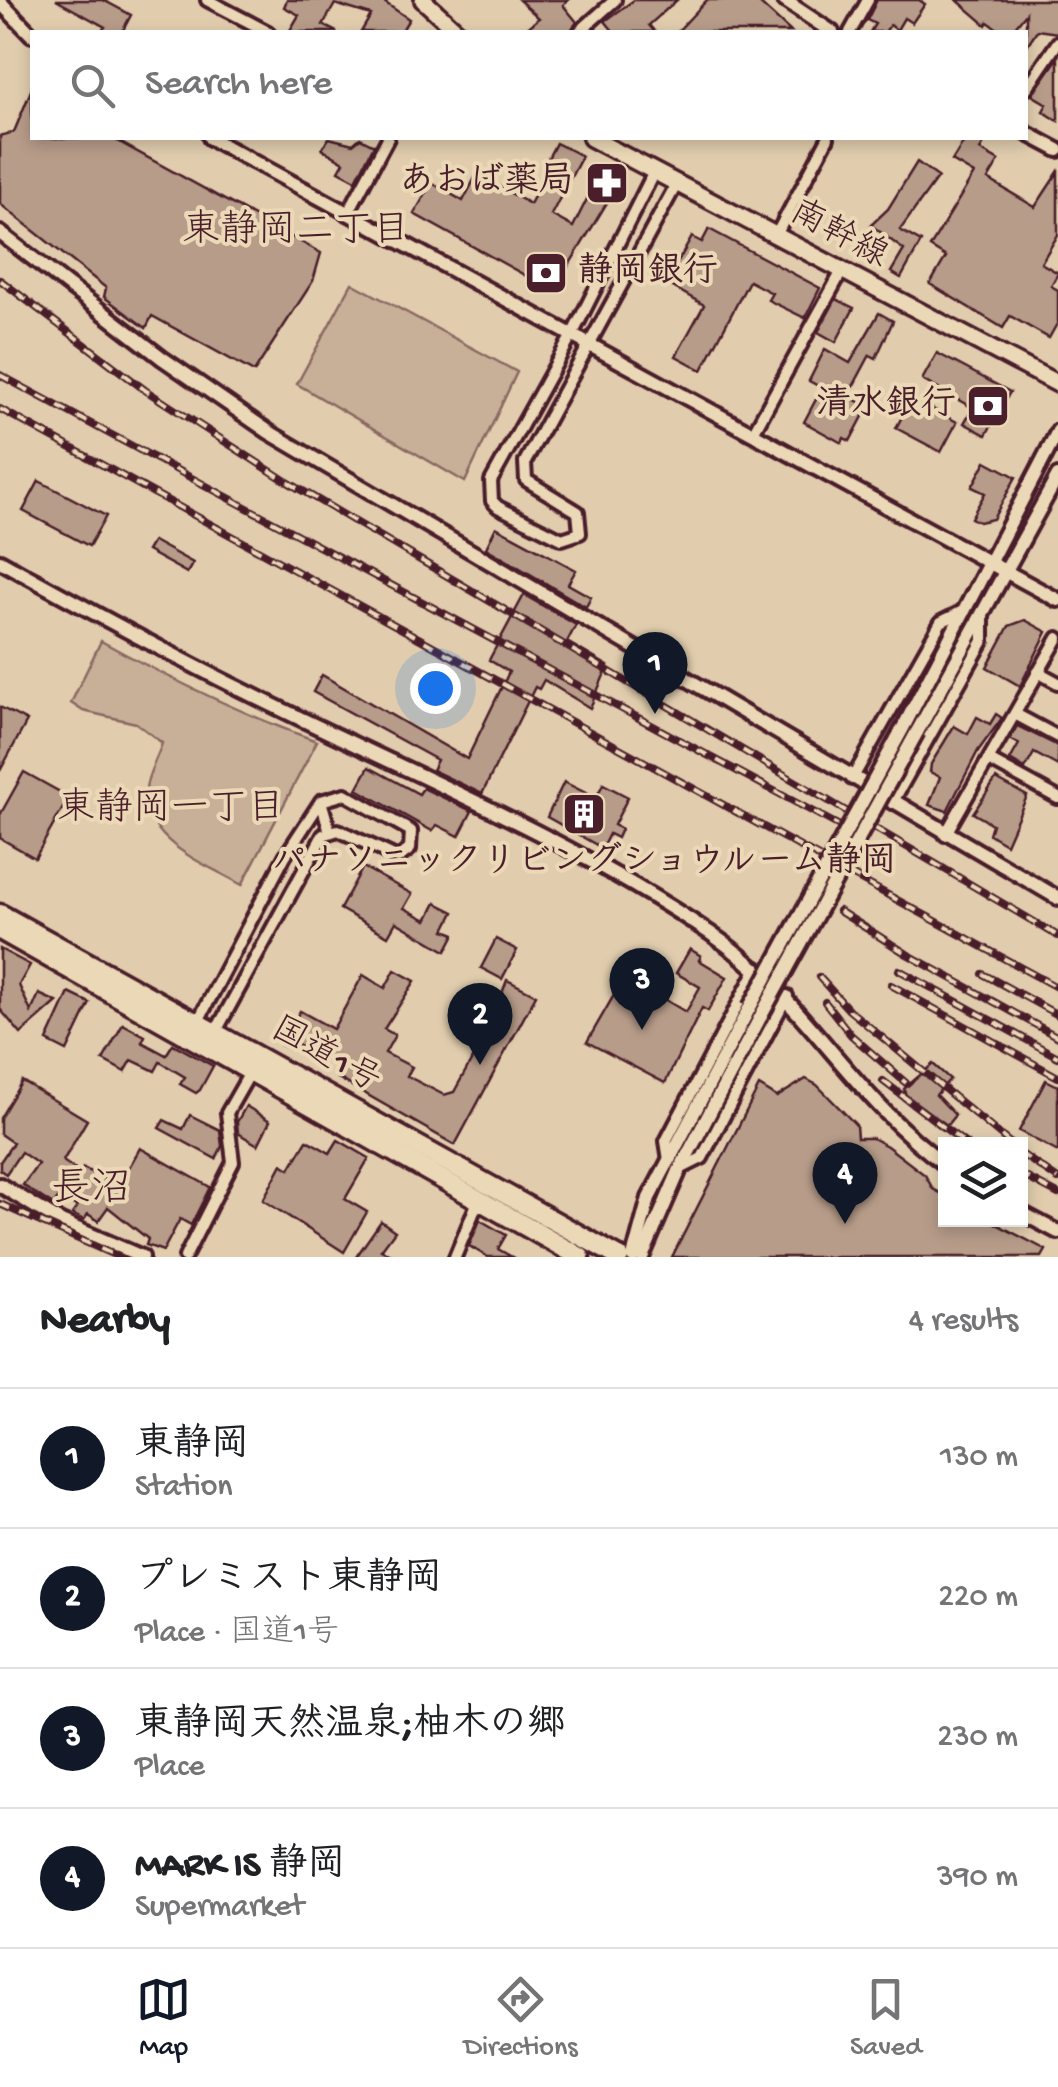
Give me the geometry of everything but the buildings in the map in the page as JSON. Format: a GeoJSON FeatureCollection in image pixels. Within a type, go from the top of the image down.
{"type":"FeatureCollection","features":[{"type":"Feature","properties":{"kind":"highway","name":"国道1号"},"geometry":{"type":"LineString","coordinates":[[0,914],[204,1032],[619,1257]]}},
{"type":"Feature","properties":{"kind":"highway","name":"国道1号"},"geometry":{"type":"LineString","coordinates":[[0,930],[204,1032],[251,1070],[580,1257]]}},
{"type":"Feature","properties":{"kind":"main road"},"geometry":{"type":"LineString","coordinates":[[423,0],[451,30]]}},
{"type":"Feature","properties":{"kind":"main road","name":"南幹線"},"geometry":{"type":"LineString","coordinates":[[595,140],[1058,384]]}},
{"type":"Feature","properties":{"kind":"street"},"geometry":{"type":"LineString","coordinates":[[208,0],[264,30]]}},
{"type":"Feature","properties":{"kind":"street"},"geometry":{"type":"LineString","coordinates":[[581,30],[615,0]]}},
{"type":"Feature","properties":{"kind":"street"},"geometry":{"type":"LineString","coordinates":[[784,0],[829,30]]}},
{"type":"Feature","properties":{"kind":"street"},"geometry":{"type":"LineString","coordinates":[[851,30],[868,0]]}},
{"type":"Feature","properties":{"kind":"street"},"geometry":{"type":"LineString","coordinates":[[0,2],[30,33]]}},
{"type":"Feature","properties":{"kind":"street"},"geometry":{"type":"LineString","coordinates":[[1028,86],[1058,42]]}},
{"type":"Feature","properties":{"kind":"street"},"geometry":{"type":"LineString","coordinates":[[1028,135],[1058,150]]}},
{"type":"Feature","properties":{"kind":"street"},"geometry":{"type":"LineString","coordinates":[[214,140],[1058,600]]}},
{"type":"Feature","properties":{"kind":"street"},"geometry":{"type":"LineString","coordinates":[[348,213],[387,140]]}},
{"type":"Feature","properties":{"kind":"street"},"geometry":{"type":"LineString","coordinates":[[775,237],[827,140]]}},
{"type":"Feature","properties":{"kind":"street"},"geometry":{"type":"LineString","coordinates":[[654,174],[572,335],[491,481],[490,492],[498,507],[562,538],[580,532],[578,512],[538,490],[523,471],[588,343],[676,185]]}},
{"type":"Feature","properties":{"kind":"street"},"geometry":{"type":"LineString","coordinates":[[0,233],[134,338],[269,432],[1058,898]]}},
{"type":"Feature","properties":{"kind":"street"},"geometry":{"type":"LineString","coordinates":[[753,433],[842,272]]}},
{"type":"Feature","properties":{"kind":"street"},"geometry":{"type":"LineString","coordinates":[[642,1257],[675,1165],[910,729],[965,610],[1058,431]]}},
{"type":"Feature","properties":{"kind":"street"},"geometry":{"type":"LineString","coordinates":[[910,729],[983,616],[1058,476]]}},
{"type":"Feature","properties":{"kind":"street"},"geometry":{"type":"LineString","coordinates":[[0,561],[242,690],[610,873],[712,934],[786,996],[850,1079],[907,1135],[938,1159]]}},
{"type":"Feature","properties":{"kind":"street"},"geometry":{"type":"LineString","coordinates":[[852,779],[942,622],[965,610]]}},
{"type":"Feature","properties":{"kind":"street"},"geometry":{"type":"LineString","coordinates":[[892,802],[982,641],[983,616]]}},
{"type":"Feature","properties":{"kind":"street"},"geometry":{"type":"LineString","coordinates":[[946,835],[1058,638]]}},
{"type":"Feature","properties":{"kind":"street"},"geometry":{"type":"LineString","coordinates":[[1038,672],[1058,683]]}},
{"type":"Feature","properties":{"kind":"street"},"geometry":{"type":"LineString","coordinates":[[1014,714],[1058,737]]}},
{"type":"Feature","properties":{"kind":"street"},"geometry":{"type":"LineString","coordinates":[[988,760],[1058,798]]}},
{"type":"Feature","properties":{"kind":"street"},"geometry":{"type":"LineString","coordinates":[[345,794],[403,824],[412,840],[410,849],[398,858],[338,830],[330,832],[310,852],[204,1032],[285,856],[321,802],[345,794]]}},
{"type":"Feature","properties":{"kind":"street"},"geometry":{"type":"LineString","coordinates":[[321,802],[330,832]]}},
{"type":"Feature","properties":{"kind":"street"},"geometry":{"type":"LineString","coordinates":[[675,1165],[666,1140],[757,968]]}},
{"type":"Feature","properties":{"kind":"street"},"geometry":{"type":"LineString","coordinates":[[633,1257],[650,1198],[675,1165],[702,1158],[786,996]]}},
{"type":"Feature","properties":{"kind":"street"},"geometry":{"type":"LineString","coordinates":[[184,1257],[233,1162],[228,1113],[251,1070]]}},
{"type":"Feature","properties":{"kind":"street"},"geometry":{"type":"LineString","coordinates":[[0,1185],[61,1222],[142,1257]]}},
{"type":"Feature","properties":{"kind":"street"},"geometry":{"type":"LineString","coordinates":[[455,1257],[479,1199]]}},
{"type":"Feature","properties":{"kind":"street"},"geometry":{"type":"LineString","coordinates":[[1028,1216],[1058,1232]]}},
{"type":"Feature","properties":{"kind":"shaded area"},"geometry":{"type":"Polygon","coordinates":[[[352,283],[517,372],[465,482],[297,384],[352,283]]]}},
{"type":"Feature","properties":{"kind":"shaded area"},"geometry":{"type":"Polygon","coordinates":[[[101,641],[207,696],[317,741],[242,885],[178,849],[154,824],[146,789],[162,743],[136,723],[83,711],[71,703],[101,641]]]}},
{"type":"Feature","properties":{"kind":"railway"},"geometry":{"type":"LineString","coordinates":[[0,280],[145,390],[286,481],[1058,936]]}},
{"type":"Feature","properties":{"kind":"railway"},"geometry":{"type":"LineString","coordinates":[[0,375],[860,837]]}},
{"type":"Feature","properties":{"kind":"railway"},"geometry":{"type":"LineString","coordinates":[[0,409],[1058,988]]}},
{"type":"Feature","properties":{"kind":"railway"},"geometry":{"type":"LineString","coordinates":[[839,911],[907,954],[1058,1037]]}},
{"type":"Feature","properties":{"kind":"railway"},"geometry":{"type":"LineString","coordinates":[[899,970],[1058,1057]]}},
{"type":"Feature","properties":{"kind":"railway"},"geometry":{"type":"LineString","coordinates":[[983,974],[1058,1015]]}},
{"type":"Feature","properties":{"kind":"railway"},"geometry":{"type":"LineString","coordinates":[[819,977],[849,1010],[1003,1137]]}},
{"type":"Feature","properties":{"kind":"railway"},"geometry":{"type":"LineString","coordinates":[[891,985],[1058,1077]]}},
{"type":"Feature","properties":{"kind":"railway"},"geometry":{"type":"LineString","coordinates":[[825,1002],[851,1035],[906,1083]]}},
{"type":"Feature","properties":{"kind":"railway"},"geometry":{"type":"LineString","coordinates":[[883,1081],[957,1137]]}},
{"type":"Feature","properties":{"kind":"railway"},"geometry":{"type":"LineString","coordinates":[[1028,1158],[1058,1179]]}},
{"type":"Feature","properties":{"kind":"railway"},"geometry":{"type":"LineString","coordinates":[[1028,1178],[1058,1194]]}},
{"type":"Feature","properties":{"kind":"railway"},"geometry":{"type":"LineString","coordinates":[[0,1204],[119,1257]]}},
{"type":"Feature","properties":{"kind":"place","name":"あおば薬局"},"geometry":{"type":"Point","coordinates":[607,183]}},
{"type":"Feature","properties":{"kind":"place","name":"静岡銀行"},"geometry":{"type":"Point","coordinates":[546,273]}},
{"type":"Feature","properties":{"kind":"place","name":"清水銀行"},"geometry":{"type":"Point","coordinates":[988,406]}},
{"type":"Feature","properties":{"kind":"place","name":"東静岡"},"geometry":{"type":"Point","coordinates":[655,714]}},
{"type":"Feature","properties":{"kind":"place","name":"パナソニックリビングショウルーム静岡"},"geometry":{"type":"Point","coordinates":[584,814]}},
{"type":"Feature","properties":{"kind":"place","name":"東静岡天然温泉;柚木の郷"},"geometry":{"type":"Point","coordinates":[642,1030]}},
{"type":"Feature","properties":{"kind":"place","name":"プレミスト東静岡"},"geometry":{"type":"Point","coordinates":[480,1065]}},
{"type":"Feature","properties":{"kind":"place","name":"MARK IS 静岡"},"geometry":{"type":"Point","coordinates":[845,1224]}},
{"type":"Feature","properties":{"kind":"district","name":"東静岡二丁目"},"geometry":{"type":"Point","coordinates":[296,233]}},
{"type":"Feature","properties":{"kind":"district","name":"東静岡一丁目"},"geometry":{"type":"Point","coordinates":[171,811]}},
{"type":"Feature","properties":{"kind":"district","name":"長沼"},"geometry":{"type":"Point","coordinates":[91,1191]}}]}
